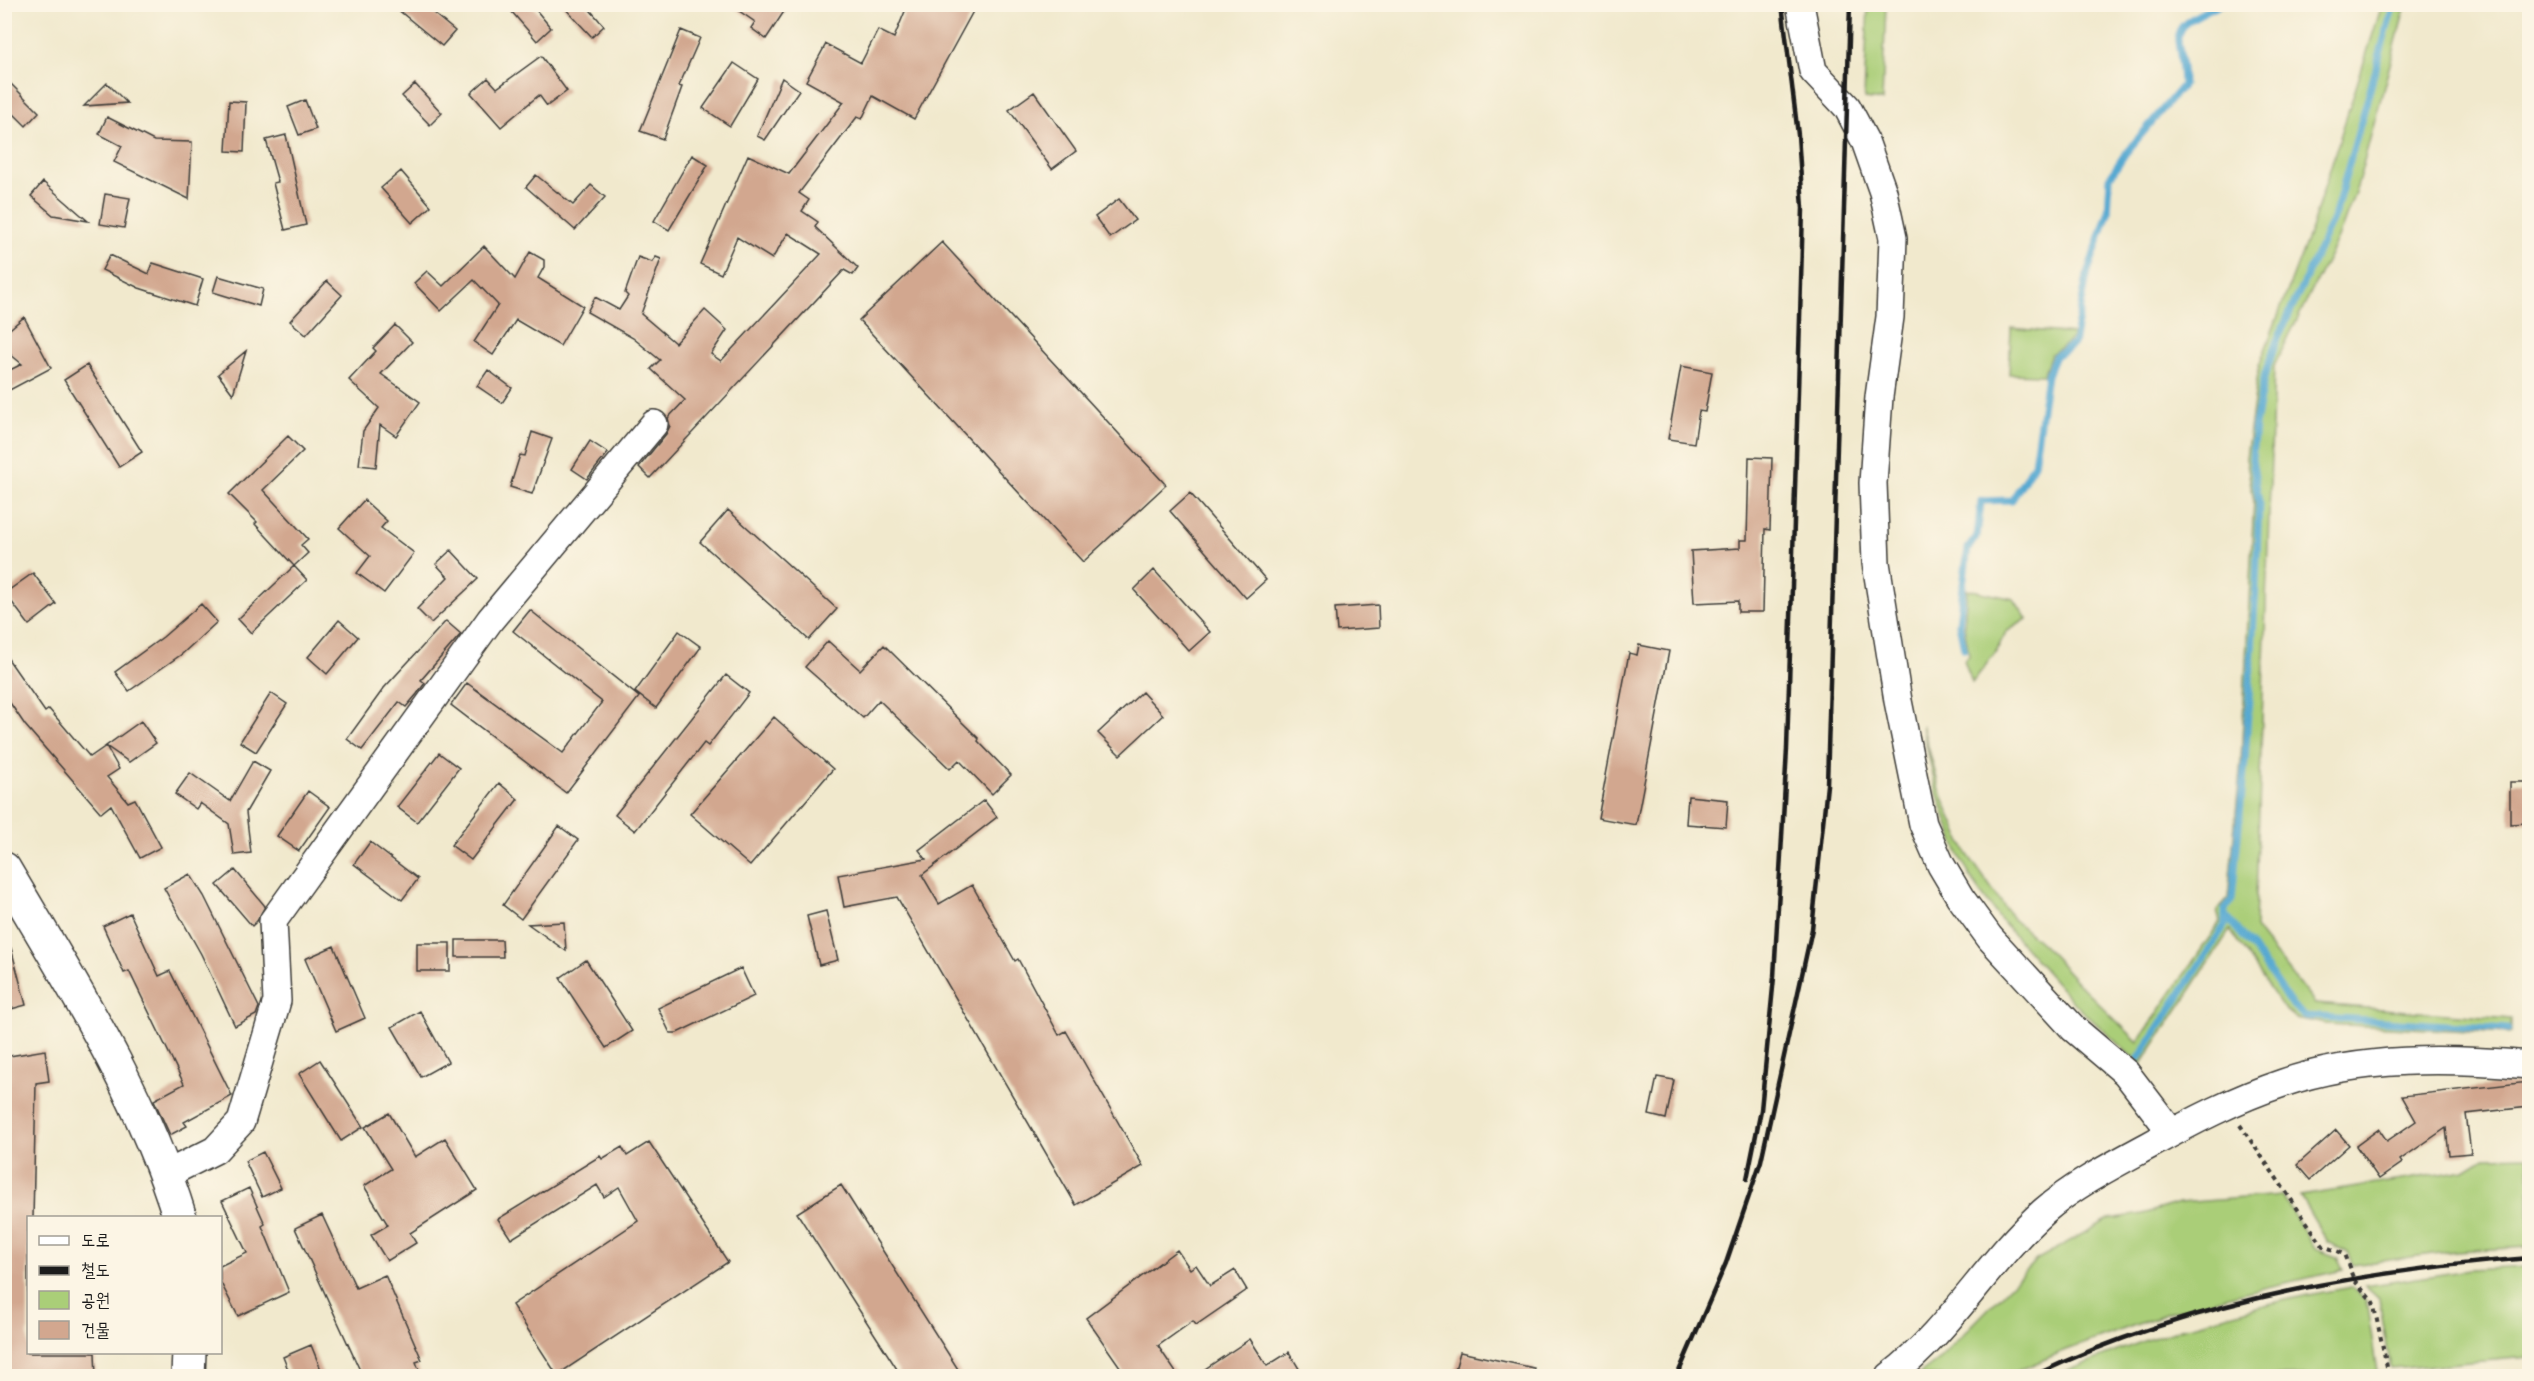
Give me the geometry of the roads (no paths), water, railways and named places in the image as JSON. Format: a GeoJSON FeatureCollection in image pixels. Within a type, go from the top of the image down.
{"type":"FeatureCollection","features":[{"type":"Feature","properties":{"kind":"main road"},"geometry":{"type":"LineString","coordinates":[[4,869],[124,1079],[167,1174],[179,1216]]}},
{"type":"Feature","properties":{"kind":"main road"},"geometry":{"type":"LineString","coordinates":[[188,1377],[189,1354]]}},
{"type":"Feature","properties":{"kind":"street"},"geometry":{"type":"LineString","coordinates":[[1800,4],[1813,71],[1847,107],[1865,141],[1883,192],[1893,238],[1890,317],[1879,397],[1874,483],[1876,563],[1898,701],[1923,824],[1941,865],[1955,889],[1990,938],[2074,1029],[2126,1073],[2172,1133]]}},
{"type":"Feature","properties":{"kind":"street"},"geometry":{"type":"LineString","coordinates":[[167,1174],[215,1150],[241,1122],[278,1001],[273,921],[490,620],[654,424]]}},
{"type":"Feature","properties":{"kind":"street"},"geometry":{"type":"LineString","coordinates":[[1890,1377],[1905,1365],[1951,1316],[2009,1246],[2045,1210],[2084,1183],[2226,1105],[2284,1082],[2388,1062],[2441,1060],[2529,1065]]}},
{"type":"Feature","properties":{"kind":"waterway"},"geometry":{"type":"LineString","coordinates":[[1964,648],[1959,624],[1963,585],[1968,548],[1977,536],[1981,501],[2012,500],[2034,464],[2047,375],[2055,356],[2074,344],[2088,271],[2108,213],[2110,177],[2125,154],[2183,85],[2178,42],[2181,28],[2188,21],[2220,4]]}},
{"type":"Feature","properties":{"kind":"waterway"},"geometry":{"type":"LineString","coordinates":[[2139,1058],[2225,925],[2225,909],[2232,900],[2245,761],[2256,586],[2259,502],[2252,459],[2255,424],[2265,374],[2275,345],[2335,214],[2394,4]]}},
{"type":"Feature","properties":{"kind":"waterway"},"geometry":{"type":"LineString","coordinates":[[2225,915],[2255,951],[2293,1007],[2305,1016],[2508,1029]]}},
{"type":"Feature","properties":{"kind":"railway"},"geometry":{"type":"LineString","coordinates":[[1747,1179],[1761,1110],[1774,977],[1787,749],[1798,391],[1803,208],[1798,135],[1782,4]]}},
{"type":"Feature","properties":{"kind":"railway"},"geometry":{"type":"LineString","coordinates":[[1677,1376],[1726,1263],[1761,1161],[1812,929],[1827,785],[1850,4]]}},
{"type":"Feature","properties":{"kind":"railway"},"geometry":{"type":"LineString","coordinates":[[2033,1376],[2091,1350],[2151,1328],[2275,1294],[2403,1271],[2530,1258]]}}]}
